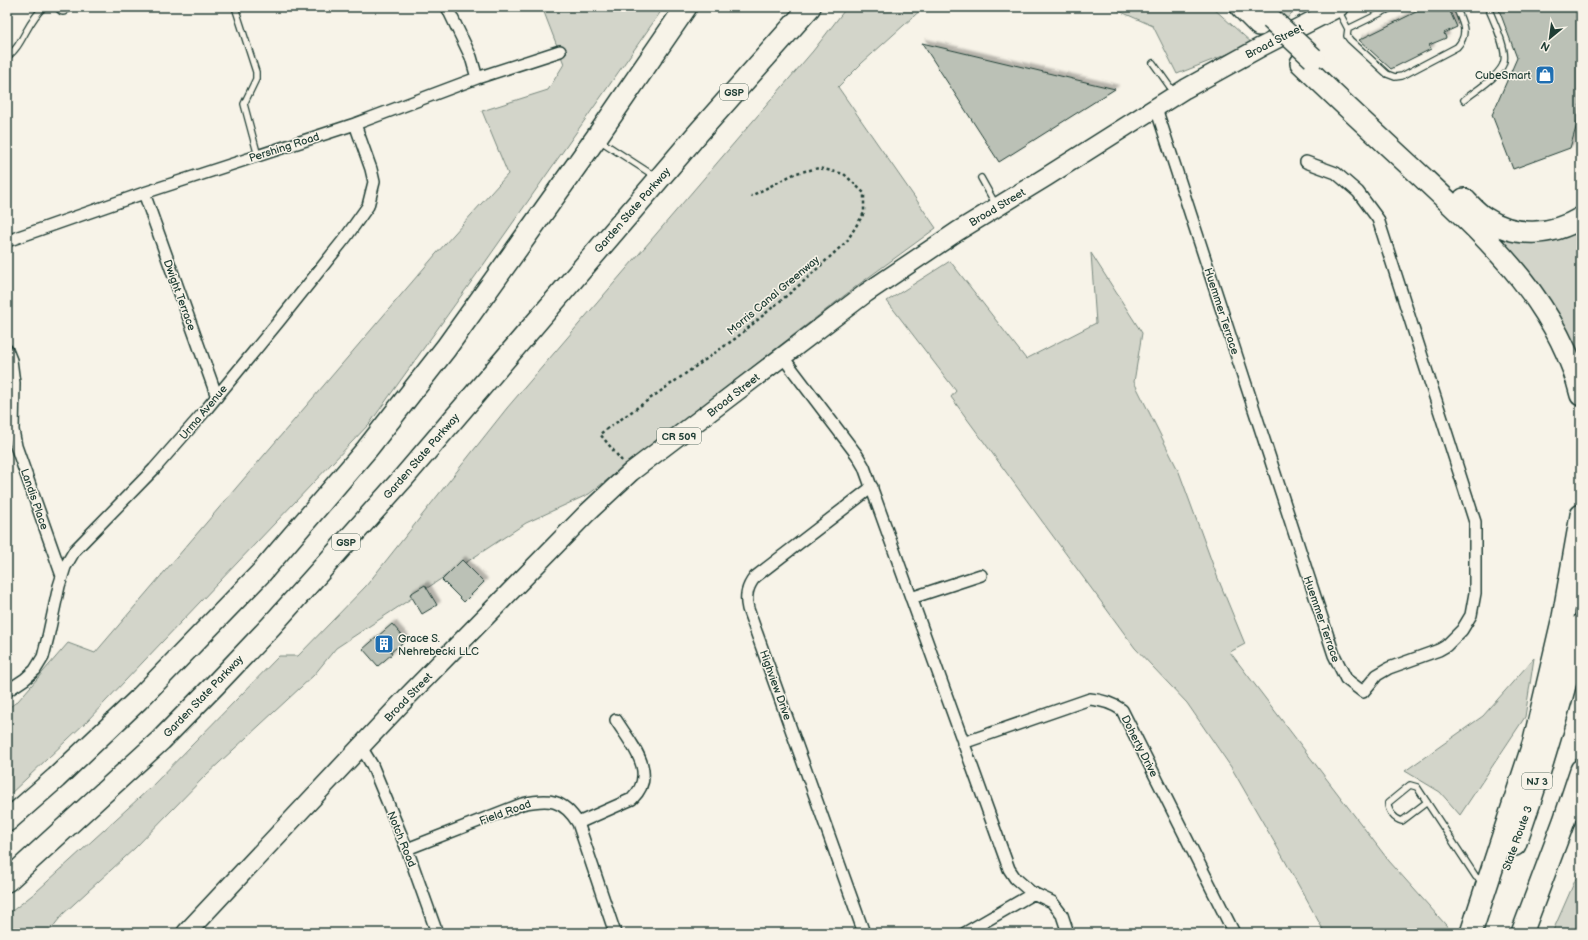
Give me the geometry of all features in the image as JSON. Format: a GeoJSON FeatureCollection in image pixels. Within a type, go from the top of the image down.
{"type":"FeatureCollection","features":[{"type":"Feature","properties":{"kind":"highway"},"geometry":{"type":"LineString","coordinates":[[7,821],[56,778],[138,700],[260,573],[322,503],[367,449],[446,348],[596,138],[686,7]]}},
{"type":"Feature","properties":{"kind":"highway","name":"Garden State Parkway"},"geometry":{"type":"LineString","coordinates":[[7,881],[161,740],[266,631],[405,476],[699,132],[810,7]]}},
{"type":"Feature","properties":{"kind":"highway"},"geometry":{"type":"LineString","coordinates":[[1241,7],[1263,17],[1499,253],[1527,284],[1551,322],[1570,362],[1581,394]]}},
{"type":"Feature","properties":{"kind":"highway"},"geometry":{"type":"LineString","coordinates":[[1307,60],[1485,218],[1505,227],[1527,233],[1549,232],[1560,229],[1581,218]]}},
{"type":"Feature","properties":{"kind":"highway"},"geometry":{"type":"LineString","coordinates":[[1471,933],[1534,741],[1563,617],[1581,515]]}},
{"type":"Feature","properties":{"kind":"highway","name":"State Route 3"},"geometry":{"type":"LineString","coordinates":[[1481,933],[1511,857],[1536,785],[1556,719],[1581,625]]}},
{"type":"Feature","properties":{"kind":"highway"},"geometry":{"type":"LineString","coordinates":[[1522,933],[1564,821],[1581,770]]}},
{"type":"Feature","properties":{"kind":"main road","name":"Broad Street"},"geometry":{"type":"LineString","coordinates":[[186,933],[409,695],[587,513],[631,472],[866,292],[958,231],[1175,95],[1261,47],[1338,8]]}},
{"type":"Feature","properties":{"kind":"street"},"geometry":{"type":"LineString","coordinates":[[447,7],[471,57],[477,78]]}},
{"type":"Feature","properties":{"kind":"street","name":"Pershing Road"},"geometry":{"type":"LineString","coordinates":[[7,241],[144,193],[355,124],[477,78],[560,51]]}},
{"type":"Feature","properties":{"kind":"street","name":"Huemmer Terrace"},"geometry":{"type":"LineString","coordinates":[[1156,108],[1334,655],[1346,679],[1363,692],[1377,675],[1389,668],[1439,650],[1446,646],[1467,623],[1473,608],[1475,593],[1475,522],[1378,219],[1358,192],[1336,173],[1306,162]]}},
{"type":"Feature","properties":{"kind":"street","name":"Urma Avenue"},"geometry":{"type":"LineString","coordinates":[[7,691],[35,670],[43,657],[62,576],[75,550],[154,469],[217,397],[341,243],[368,206],[374,182],[355,124]]}},
{"type":"Feature","properties":{"kind":"street","name":"Dwight Terrace"},"geometry":{"type":"LineString","coordinates":[[144,193],[217,397]]}},
{"type":"Feature","properties":{"kind":"street","name":"Landis Place"},"geometry":{"type":"LineString","coordinates":[[7,350],[11,360],[14,383],[13,430],[16,446],[62,576]]}},
{"type":"Feature","properties":{"kind":"street"},"geometry":{"type":"LineString","coordinates":[[782,356],[858,455],[864,467],[1009,869],[1015,878],[1034,893],[1052,902],[1062,916],[1068,933]]}},
{"type":"Feature","properties":{"kind":"street","name":"Highview Drive"},"geometry":{"type":"LineString","coordinates":[[864,933],[748,609],[746,594],[755,577],[872,487]]}},
{"type":"Feature","properties":{"kind":"street"},"geometry":{"type":"LineString","coordinates":[[911,598],[981,575]]}},
{"type":"Feature","properties":{"kind":"street","name":"Doherty Drive"},"geometry":{"type":"LineString","coordinates":[[963,743],[1090,699],[1102,700],[1122,710],[1234,933]]}},
{"type":"Feature","properties":{"kind":"street"},"geometry":{"type":"LineString","coordinates":[[578,823],[632,799],[641,787],[643,778],[642,763],[616,720]]}},
{"type":"Feature","properties":{"kind":"street","name":"Notch Road"},"geometry":{"type":"LineString","coordinates":[[361,747],[372,765],[407,849],[438,933]]}},
{"type":"Feature","properties":{"kind":"street","name":"Field Road"},"geometry":{"type":"LineString","coordinates":[[407,849],[522,804],[535,801],[549,801],[562,805],[571,811],[578,823],[615,933]]}},
{"type":"Feature","properties":{"kind":"street"},"geometry":{"type":"LineString","coordinates":[[965,933],[1034,893]]}},
{"type":"Feature","properties":{"kind":"lane"},"geometry":{"type":"LineString","coordinates":[[7,57],[16,50],[34,17],[44,7]]}},
{"type":"Feature","properties":{"kind":"lane"},"geometry":{"type":"LineString","coordinates":[[235,7],[256,72],[256,79],[244,104],[258,156]]}},
{"type":"Feature","properties":{"kind":"lane"},"geometry":{"type":"LineString","coordinates":[[1348,29],[1393,7]]}},
{"type":"Feature","properties":{"kind":"lane"},"geometry":{"type":"LineString","coordinates":[[1338,8],[1348,29],[1347,36],[1350,40],[1387,74],[1395,77],[1402,76],[1457,47],[1463,41],[1465,34],[1456,7]]}},
{"type":"Feature","properties":{"kind":"lane"},"geometry":{"type":"LineString","coordinates":[[1464,100],[1495,76],[1504,61],[1504,48],[1488,7]]}},
{"type":"Feature","properties":{"kind":"lane"},"geometry":{"type":"LineString","coordinates":[[1153,63],[1175,95]]}},
{"type":"Feature","properties":{"kind":"lane"},"geometry":{"type":"LineString","coordinates":[[596,138],[660,179]]}},
{"type":"Feature","properties":{"kind":"lane"},"geometry":{"type":"LineString","coordinates":[[981,178],[997,207]]}},
{"type":"Feature","properties":{"kind":"lane"},"geometry":{"type":"LineString","coordinates":[[1427,802],[1402,821],[1398,820],[1388,810],[1388,803],[1410,785],[1417,787],[1427,802],[1476,877],[1488,883]]}},
{"type":"Feature","properties":{"kind":"path","name":"Morris Canal Greenway"},"geometry":{"type":"LineString","coordinates":[[631,472],[600,434],[736,338],[803,282],[847,241],[864,213],[864,193],[844,174],[819,168],[796,173],[751,196]]}},
{"type":"Feature","properties":{"kind":"shaded area"},"geometry":{"type":"Polygon","coordinates":[[[542,7],[664,7],[484,264],[370,423],[87,721],[7,797],[7,709],[18,701],[68,643],[95,653],[436,254],[508,174],[482,111],[548,90],[564,64],[542,7]]]}},
{"type":"Feature","properties":{"kind":"shaded area"},"geometry":{"type":"Polygon","coordinates":[[[847,7],[924,7],[862,63],[838,87],[936,228],[858,285],[589,494],[526,523],[336,648],[314,675],[206,775],[135,848],[63,914],[48,933],[7,933],[7,915],[36,892],[150,788],[279,656],[298,656],[366,586],[507,408],[813,51],[847,7]]]}},
{"type":"Feature","properties":{"kind":"shaded area"},"geometry":{"type":"Polygon","coordinates":[[[1110,7],[1212,7],[1253,44],[1177,74],[1153,26],[1110,7]]]}},
{"type":"Feature","properties":{"kind":"shaded area"},"geometry":{"type":"Polygon","coordinates":[[[1266,7],[1297,7],[1283,23],[1266,7]]]}},
{"type":"Feature","properties":{"kind":"shaded area"},"geometry":{"type":"Polygon","coordinates":[[[1581,226],[1581,374],[1490,227],[1581,226]]]}},
{"type":"Feature","properties":{"kind":"shaded area"},"geometry":{"type":"Polygon","coordinates":[[[1091,253],[1142,333],[1134,382],[1179,472],[1217,576],[1245,644],[1230,652],[1389,861],[1453,933],[1325,933],[1231,767],[1187,703],[1135,648],[951,397],[956,391],[887,301],[950,261],[1026,359],[1096,323],[1091,253]]]}},
{"type":"Feature","properties":{"kind":"shaded area"},"geometry":{"type":"Polygon","coordinates":[[[1534,658],[1525,717],[1460,815],[1440,792],[1405,771],[1483,716],[1534,658]]]}},
{"type":"Feature","properties":{"kind":"shaded area"},"geometry":{"type":"Polygon","coordinates":[[[1581,867],[1581,933],[1552,933],[1581,867]]]}},
{"type":"Feature","properties":{"kind":"building"},"geometry":{"type":"Polygon","coordinates":[[[1430,7],[1448,7],[1457,27],[1444,33],[1446,38],[1429,45],[1431,49],[1391,69],[1359,40],[1416,12],[1430,7]]]}},
{"type":"Feature","properties":{"kind":"building","name":"CubeSmart"},"geometry":{"type":"Polygon","coordinates":[[[1498,7],[1581,7],[1581,92],[1577,124],[1570,148],[1513,169],[1492,115],[1517,58],[1498,7]]]}},
{"type":"Feature","properties":{"kind":"building"},"geometry":{"type":"Polygon","coordinates":[[[922,43],[1115,89],[999,162],[922,43]]]}},
{"type":"Feature","properties":{"kind":"building"},"geometry":{"type":"Polygon","coordinates":[[[462,560],[484,582],[464,602],[442,580],[462,560]]]}},
{"type":"Feature","properties":{"kind":"building"},"geometry":{"type":"Polygon","coordinates":[[[425,585],[437,605],[422,614],[410,594],[425,585]]]}},
{"type":"Feature","properties":{"kind":"building","name":"Grace S. Nehrebecki LLC"},"geometry":{"type":"Polygon","coordinates":[[[392,624],[406,640],[391,652],[392,654],[378,666],[363,649],[392,624]]]}},
{"type":"Feature","properties":{"kind":"place","name":"CubeSmart"},"geometry":{"type":"Point","coordinates":[1545,75]}},
{"type":"Feature","properties":{"kind":"place","name":"Grace S. Nehrebecki LLC"},"geometry":{"type":"Point","coordinates":[384,644]}}]}
